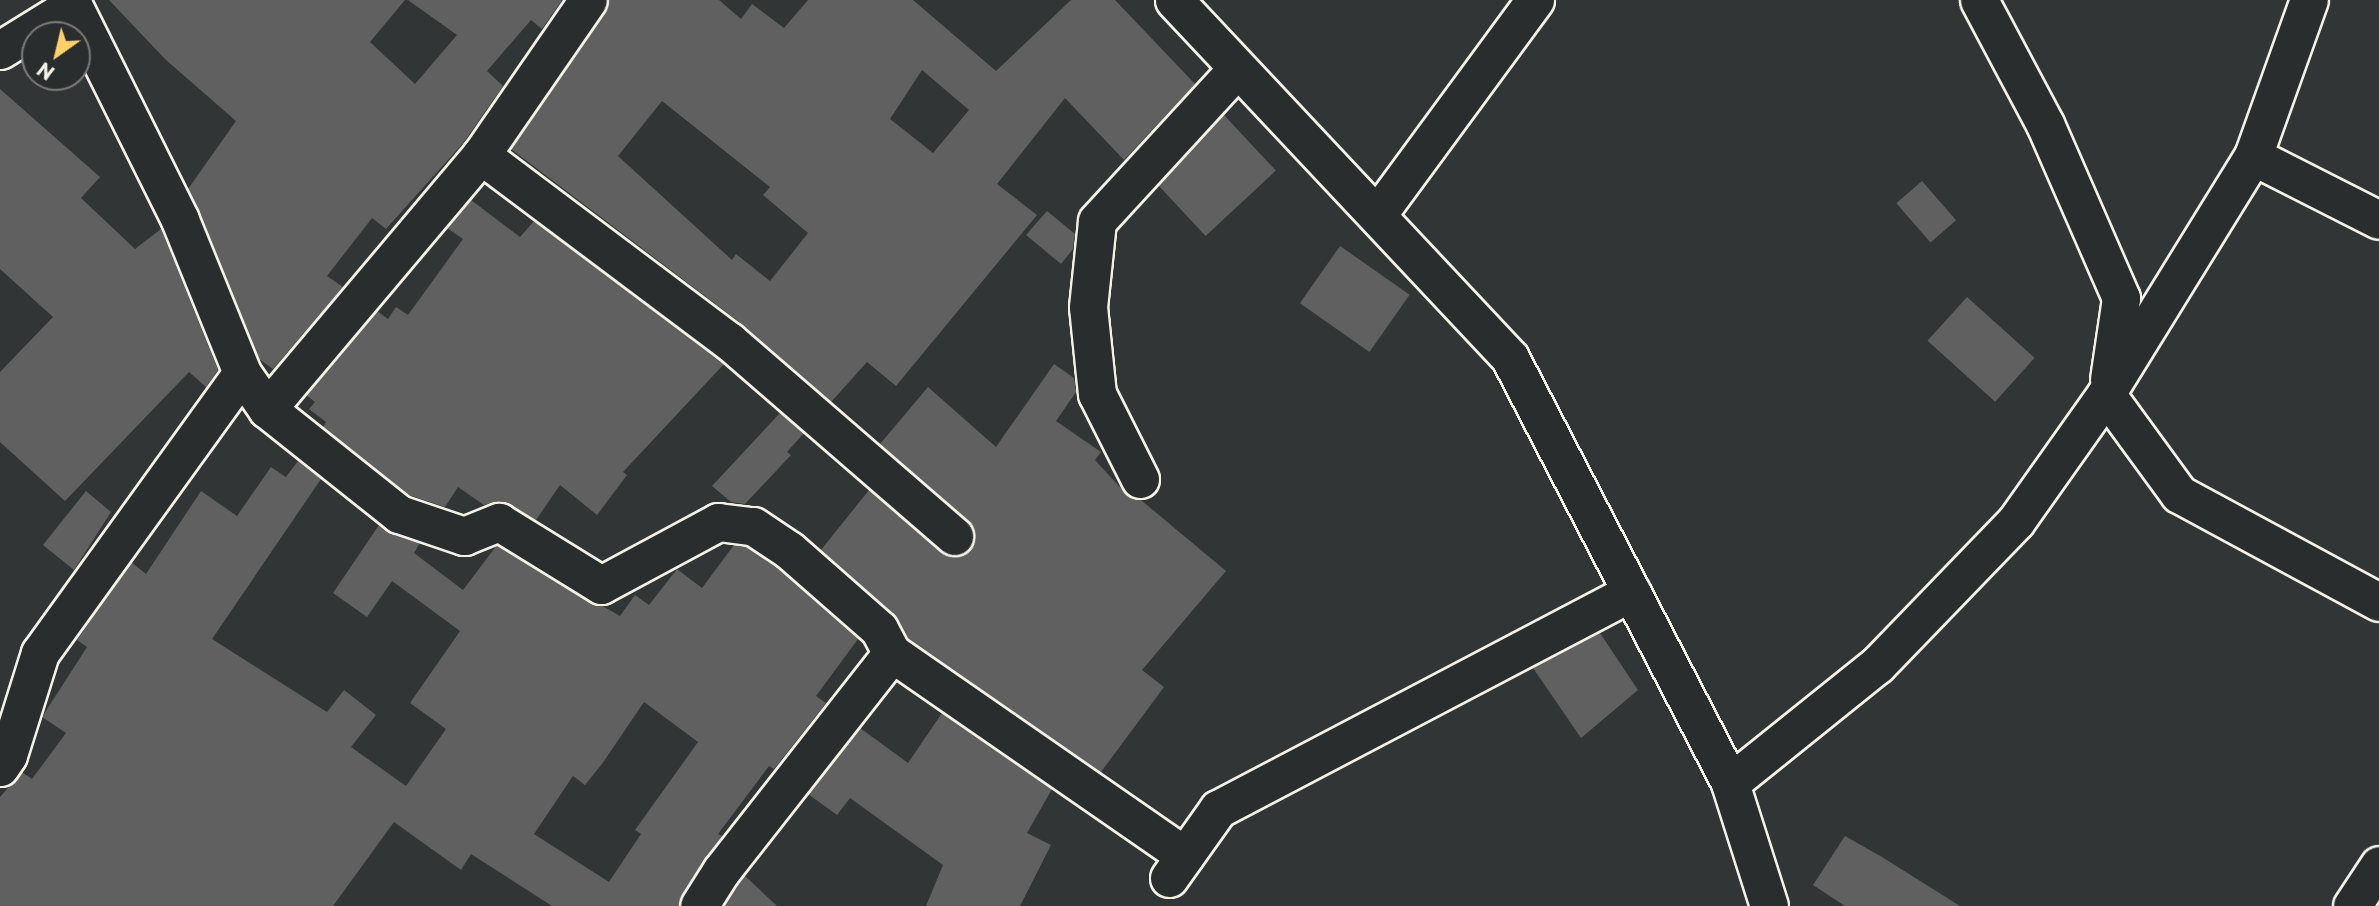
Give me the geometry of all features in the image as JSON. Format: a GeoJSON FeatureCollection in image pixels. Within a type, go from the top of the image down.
{"type":"FeatureCollection","features":[{"type":"Feature","properties":{"kind":"street"},"geometry":{"type":"LineString","coordinates":[[267,409],[481,155],[588,0]]}},
{"type":"Feature","properties":{"kind":"street"},"geometry":{"type":"LineString","coordinates":[[1174,0],[1510,358],[1730,783],[1769,906]]}},
{"type":"Feature","properties":{"kind":"street"},"geometry":{"type":"LineString","coordinates":[[1377,215],[1535,0]]}},
{"type":"Feature","properties":{"kind":"street"},"geometry":{"type":"LineString","coordinates":[[1979,0],[2045,124],[2121,298],[2106,394],[2179,494],[2379,602]]}},
{"type":"Feature","properties":{"kind":"street"},"geometry":{"type":"LineString","coordinates":[[1730,783],[1877,665],[2016,521],[2106,394],[2253,156],[2309,0]]}},
{"type":"Feature","properties":{"kind":"street"},"geometry":{"type":"LineString","coordinates":[[0,50],[71,2],[180,219],[242,373],[267,409],[399,514],[464,536],[499,522],[601,585],[718,522],[753,526],[789,550],[879,629],[892,653],[1177,867],[1218,809],[1632,592]]}},
{"type":"Feature","properties":{"kind":"street"},"geometry":{"type":"LineString","coordinates":[[1140,479],[1097,394],[1088,307],[1097,221],[1237,69]]}},
{"type":"Feature","properties":{"kind":"street"},"geometry":{"type":"LineString","coordinates":[[481,155],[729,341],[954,536]]}},
{"type":"Feature","properties":{"kind":"street"},"geometry":{"type":"LineString","coordinates":[[2253,156],[2379,220]]}},
{"type":"Feature","properties":{"kind":"street"},"geometry":{"type":"LineString","coordinates":[[0,767],[13,692],[242,373]]}},
{"type":"Feature","properties":{"kind":"street"},"geometry":{"type":"LineString","coordinates":[[699,906],[721,871],[892,653]]}},
{"type":"Feature","properties":{"kind":"street"},"geometry":{"type":"LineString","coordinates":[[2352,906],[2379,865]]}},
{"type":"Feature","properties":{"kind":"building"},"geometry":{"type":"Polygon","coordinates":[[[109,0],[405,0],[370,42],[415,84],[457,35],[408,0],[562,0],[542,29],[531,20],[487,71],[503,86],[464,142],[386,229],[372,218],[327,276],[343,287],[273,369],[259,359],[188,189],[236,121],[166,60],[109,0]]]}},
{"type":"Feature","properties":{"kind":"building"},"geometry":{"type":"Polygon","coordinates":[[[609,0],[719,0],[741,19],[752,4],[784,28],[808,0],[913,0],[996,71],[1071,0],[1115,0],[1195,84],[1124,160],[1065,98],[997,184],[1037,215],[896,386],[867,362],[831,402],[742,324],[511,149],[605,12],[609,0]],[[922,70],[890,119],[933,153],[969,110],[922,70]],[[662,101],[618,156],[732,260],[736,254],[770,281],[808,233],[763,195],[770,187],[662,101]]]}},
{"type":"Feature","properties":{"kind":"building"},"geometry":{"type":"Polygon","coordinates":[[[0,89],[100,177],[81,198],[135,249],[161,229],[218,370],[206,387],[189,372],[65,501],[0,442],[0,372],[53,317],[0,269],[0,89]]]}},
{"type":"Feature","properties":{"kind":"building"},"geometry":{"type":"Polygon","coordinates":[[[1224,115],[1276,171],[1206,236],[1154,180],[1224,115]]]}},
{"type":"Feature","properties":{"kind":"building"},"geometry":{"type":"Polygon","coordinates":[[[1922,181],[1956,220],[1930,243],[1896,203],[1922,181]]]}},
{"type":"Feature","properties":{"kind":"building"},"geometry":{"type":"Polygon","coordinates":[[[471,200],[520,237],[534,221],[724,364],[623,472],[627,475],[597,515],[560,485],[536,520],[501,501],[484,505],[458,487],[445,507],[409,495],[323,427],[326,422],[309,409],[315,402],[306,395],[377,311],[388,319],[396,307],[408,315],[463,239],[447,228],[471,200]]]}},
{"type":"Feature","properties":{"kind":"building"},"geometry":{"type":"Polygon","coordinates":[[[1047,211],[1075,234],[1073,249],[1061,264],[1026,235],[1047,211]]]}},
{"type":"Feature","properties":{"kind":"building"},"geometry":{"type":"Polygon","coordinates":[[[1340,246],[1410,295],[1369,352],[1300,303],[1340,246]]]}},
{"type":"Feature","properties":{"kind":"building"},"geometry":{"type":"Polygon","coordinates":[[[1967,297],[2035,358],[1995,402],[1928,341],[1967,297]]]}},
{"type":"Feature","properties":{"kind":"building"},"geometry":{"type":"Polygon","coordinates":[[[1054,364],[1074,378],[1076,392],[1056,421],[1101,452],[1095,460],[1128,496],[1141,500],[1226,571],[1142,670],[1164,687],[1101,772],[908,639],[893,613],[821,550],[869,490],[941,552],[951,557],[969,550],[975,539],[968,521],[880,444],[928,387],[996,447],[1054,364]]]}},
{"type":"Feature","properties":{"kind":"building"},"geometry":{"type":"Polygon","coordinates":[[[780,413],[804,433],[787,452],[791,455],[745,504],[731,502],[712,486],[780,413]]]}},
{"type":"Feature","properties":{"kind":"building"},"geometry":{"type":"Polygon","coordinates":[[[298,461],[321,479],[212,639],[327,712],[344,690],[376,715],[351,747],[406,786],[446,729],[410,703],[460,631],[392,581],[367,617],[333,593],[379,525],[420,543],[414,553],[463,590],[497,545],[620,616],[635,595],[649,605],[677,569],[702,588],[734,545],[746,546],[776,567],[858,639],[816,696],[826,703],[774,769],[769,766],[718,834],[722,836],[678,906],[552,906],[471,854],[461,870],[394,822],[333,906],[0,906],[0,797],[22,772],[32,779],[66,733],[42,717],[87,647],[77,640],[131,562],[146,574],[201,491],[237,516],[271,467],[286,477],[298,461]],[[644,702],[585,785],[573,776],[534,834],[609,882],[641,834],[635,830],[698,742],[644,702]]]}},
{"type":"Feature","properties":{"kind":"building"},"geometry":{"type":"Polygon","coordinates":[[[86,491],[111,512],[74,570],[43,545],[86,491]]]}},
{"type":"Feature","properties":{"kind":"building"},"geometry":{"type":"Polygon","coordinates":[[[1600,633],[1638,690],[1581,738],[1533,668],[1600,633]]]}},
{"type":"Feature","properties":{"kind":"building"},"geometry":{"type":"Polygon","coordinates":[[[942,713],[1052,789],[1027,833],[1051,845],[1020,906],[926,906],[943,865],[850,798],[837,815],[808,794],[860,728],[908,763],[942,713]]]}},
{"type":"Feature","properties":{"kind":"building"},"geometry":{"type":"Polygon","coordinates":[[[1845,836],[1960,906],[1845,906],[1813,885],[1845,836]]]}},
{"type":"Feature","properties":{"kind":"building"},"geometry":{"type":"Polygon","coordinates":[[[744,875],[777,906],[724,906],[744,875]]]}}]}
